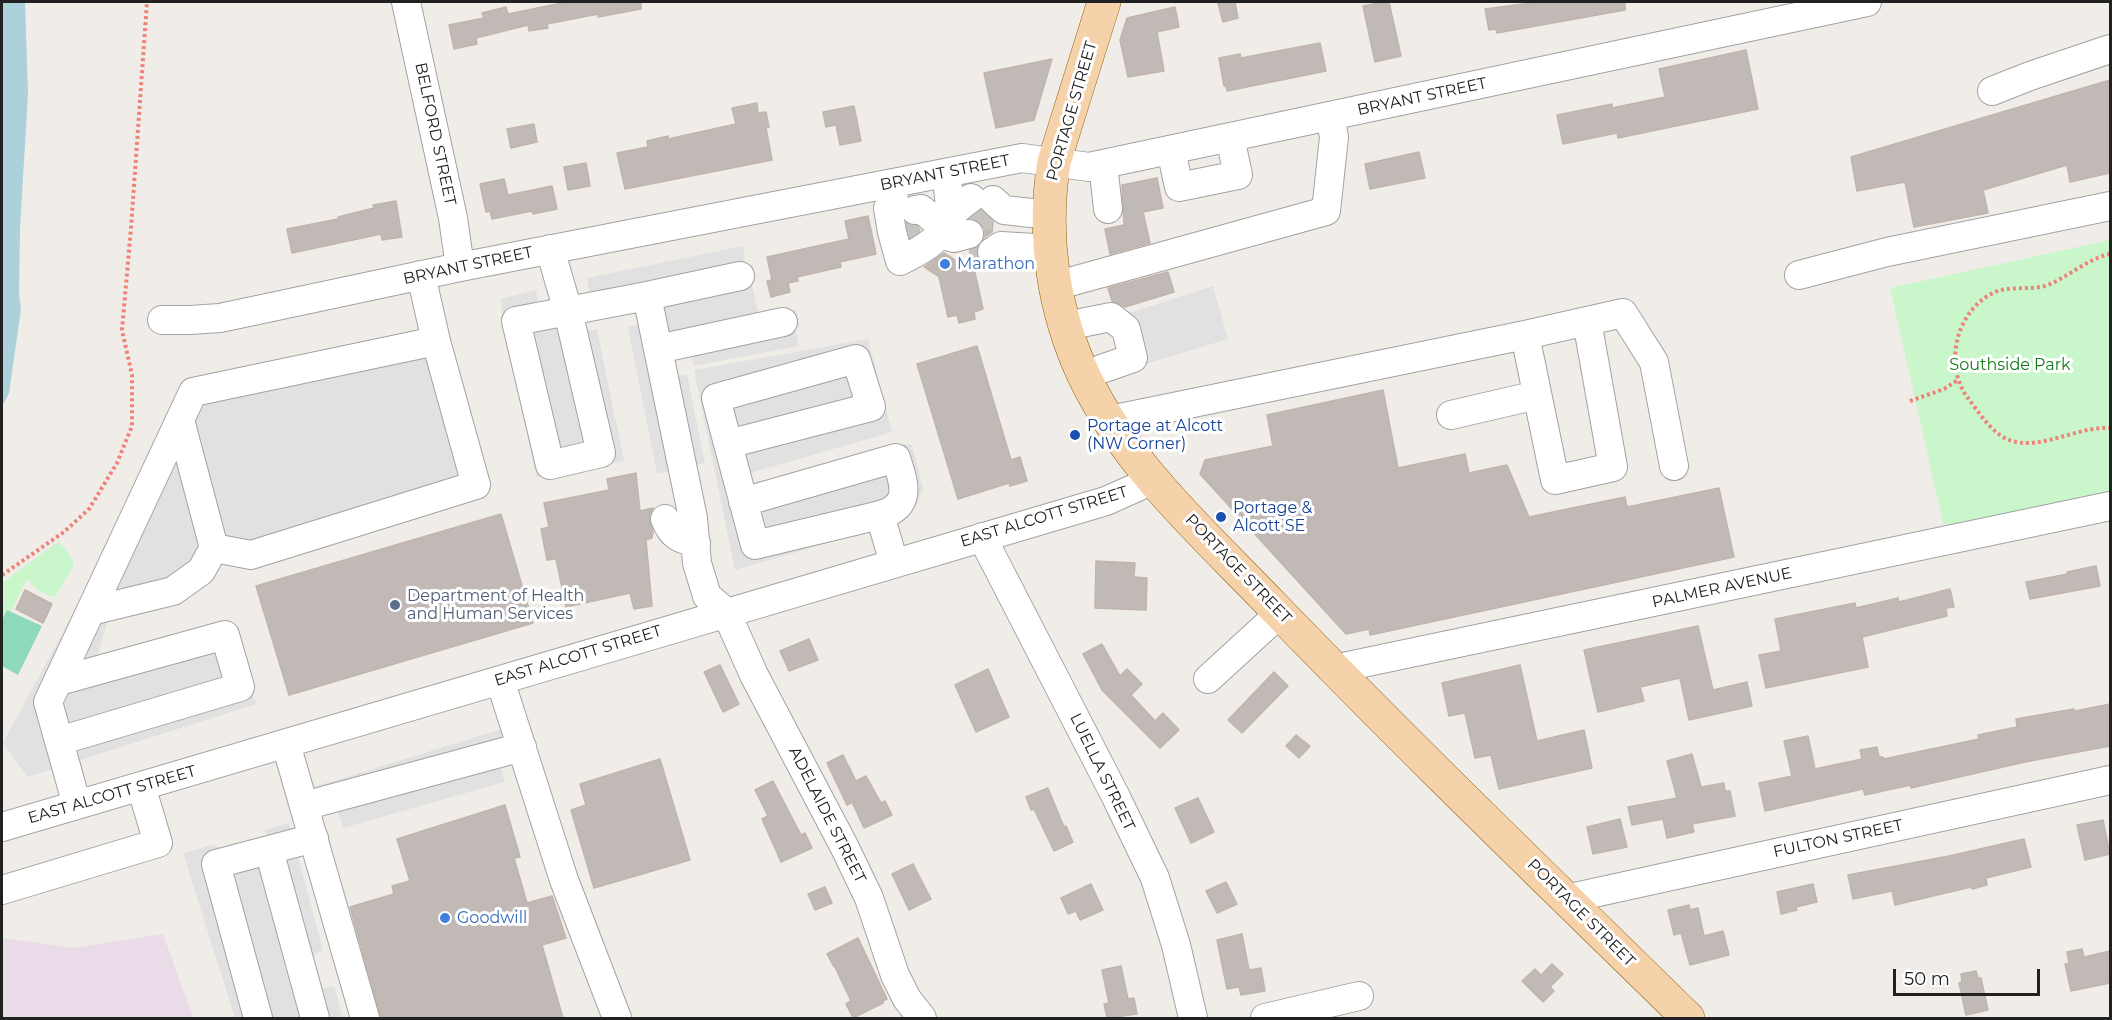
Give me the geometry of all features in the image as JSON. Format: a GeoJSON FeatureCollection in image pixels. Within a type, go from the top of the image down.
{"type":"FeatureCollection","features":[{"type":"Feature","properties":{"kind":"main road","name":"PORTAGE STREET"},"geometry":{"type":"LineString","coordinates":[[1104,2],[1054,162],[1050,189],[1051,249],[1055,286],[1066,326],[1084,375],[1119,436],[1153,480],[1334,669],[1688,1018]]}},
{"type":"Feature","properties":{"kind":"street","name":"BELFORD STREET"},"geometry":{"type":"LineString","coordinates":[[406,2],[453,218],[460,267]]}},
{"type":"Feature","properties":{"kind":"street","name":"BRYANT STREET"},"geometry":{"type":"LineString","coordinates":[[162,320],[220,318],[550,249],[1023,158],[1089,167],[1867,2]]}},
{"type":"Feature","properties":{"kind":"street"},"geometry":{"type":"LineString","coordinates":[[1992,91],[2110,49]]}},
{"type":"Feature","properties":{"kind":"street"},"geometry":{"type":"LineString","coordinates":[[1055,286],[1326,211],[1334,137],[1330,116]]}},
{"type":"Feature","properties":{"kind":"street"},"geometry":{"type":"LineString","coordinates":[[1171,150],[1179,187],[1238,175],[1230,137]]}},
{"type":"Feature","properties":{"kind":"street"},"geometry":{"type":"LineString","coordinates":[[1103,164],[1108,209]]}},
{"type":"Feature","properties":{"kind":"street"},"geometry":{"type":"LineString","coordinates":[[945,172],[950,195],[952,224]]}},
{"type":"Feature","properties":{"kind":"street"},"geometry":{"type":"LineString","coordinates":[[891,184],[894,199],[888,208],[1051,249]]}},
{"type":"Feature","properties":{"kind":"street"},"geometry":{"type":"LineString","coordinates":[[1799,275],[1887,252],[2110,206]]}},
{"type":"Feature","properties":{"kind":"street"},"geometry":{"type":"LineString","coordinates":[[952,224],[1050,215]]}},
{"type":"Feature","properties":{"kind":"street"},"geometry":{"type":"LineString","coordinates":[[550,249],[568,311],[601,453],[550,465],[516,321],[568,311],[647,296],[740,276]]}},
{"type":"Feature","properties":{"kind":"street"},"geometry":{"type":"LineString","coordinates":[[214,548],[250,555],[476,484],[436,341],[421,275]]}},
{"type":"Feature","properties":{"kind":"street"},"geometry":{"type":"LineString","coordinates":[[647,296],[693,518],[697,563],[707,596],[726,612]]}},
{"type":"Feature","properties":{"kind":"street"},"geometry":{"type":"LineString","coordinates":[[1110,420],[1623,313],[1654,362],[1674,466]]}},
{"type":"Feature","properties":{"kind":"street"},"geometry":{"type":"LineString","coordinates":[[1066,326],[1111,317],[1126,329],[1133,358],[1084,375]]}},
{"type":"Feature","properties":{"kind":"street"},"geometry":{"type":"LineString","coordinates":[[1525,335],[1555,480],[1613,467],[1587,321]]}},
{"type":"Feature","properties":{"kind":"street"},"geometry":{"type":"LineString","coordinates":[[658,350],[783,322]]}},
{"type":"Feature","properties":{"kind":"street"},"geometry":{"type":"LineString","coordinates":[[77,805],[48,702],[193,392],[436,341]]}},
{"type":"Feature","properties":{"kind":"street"},"geometry":{"type":"LineString","coordinates":[[728,444],[872,407],[856,359],[716,398],[728,444],[744,502],[755,545],[894,511],[900,503],[904,490],[896,458],[744,502]]}},
{"type":"Feature","properties":{"kind":"street"},"geometry":{"type":"LineString","coordinates":[[1451,415],[1537,395]]}},
{"type":"Feature","properties":{"kind":"street"},"geometry":{"type":"LineString","coordinates":[[91,611],[173,591],[201,571],[214,548],[180,420]]}},
{"type":"Feature","properties":{"kind":"street","name":"EAST ALCOTT STREET"},"geometry":{"type":"LineString","coordinates":[[2,827],[1106,501],[1153,480]]}},
{"type":"Feature","properties":{"kind":"street"},"geometry":{"type":"LineString","coordinates":[[686,481],[666,494],[664,513],[669,530],[677,538],[696,543]]}},
{"type":"Feature","properties":{"kind":"street","name":"PALMER AVENUE"},"geometry":{"type":"LineString","coordinates":[[1334,669],[2110,506]]}},
{"type":"Feature","properties":{"kind":"street"},"geometry":{"type":"LineString","coordinates":[[880,515],[894,563]]}},
{"type":"Feature","properties":{"kind":"street","name":"LUELLA STREET"},"geometry":{"type":"LineString","coordinates":[[982,537],[1116,797],[1155,878],[1176,945],[1193,1018]]}},
{"type":"Feature","properties":{"kind":"street","name":"ADELAIDE STREET"},"geometry":{"type":"LineString","coordinates":[[726,612],[754,675],[869,898],[895,975],[907,999],[922,1018]]}},
{"type":"Feature","properties":{"kind":"street"},"geometry":{"type":"LineString","coordinates":[[1208,679],[1280,612]]}},
{"type":"Feature","properties":{"kind":"street"},"geometry":{"type":"LineString","coordinates":[[59,681],[225,635],[240,687],[59,741]]}},
{"type":"Feature","properties":{"kind":"street"},"geometry":{"type":"LineString","coordinates":[[500,680],[564,880],[617,1018]]}},
{"type":"Feature","properties":{"kind":"street"},"geometry":{"type":"LineString","coordinates":[[286,744],[365,1018]]}},
{"type":"Feature","properties":{"kind":"street"},"geometry":{"type":"LineString","coordinates":[[304,806],[522,747]]}},
{"type":"Feature","properties":{"kind":"street","name":"FULTON STREET"},"geometry":{"type":"LineString","coordinates":[[1566,899],[2110,780]]}},
{"type":"Feature","properties":{"kind":"street"},"geometry":{"type":"LineString","coordinates":[[2,890],[158,843],[141,786]]}},
{"type":"Feature","properties":{"kind":"street"},"geometry":{"type":"LineString","coordinates":[[258,1018],[216,864],[314,838]]}},
{"type":"Feature","properties":{"kind":"street"},"geometry":{"type":"LineString","coordinates":[[269,850],[315,1018]]}},
{"type":"Feature","properties":{"kind":"street"},"geometry":{"type":"LineString","coordinates":[[1265,1018],[1359,996]]}},
{"type":"Feature","properties":{"kind":"path"},"geometry":{"type":"LineString","coordinates":[[2,575],[64,532],[89,508],[117,463],[132,426],[132,375],[122,330],[147,2]]}},
{"type":"Feature","properties":{"kind":"path"},"geometry":{"type":"LineString","coordinates":[[2110,254],[2045,285],[1997,291],[1980,300],[1968,314],[1958,338],[1955,371],[1960,387],[1982,418],[2009,441],[2025,444],[2088,429],[2110,429]]}},
{"type":"Feature","properties":{"kind":"path"},"geometry":{"type":"LineString","coordinates":[[1910,401],[1958,380]]}},
{"type":"Feature","properties":{"kind":"shaded area"},"geometry":{"type":"Polygon","coordinates":[[[743,246],[745,265],[753,265],[756,281],[751,282],[759,316],[796,310],[800,327],[795,328],[799,346],[693,366],[691,350],[669,355],[674,377],[687,374],[705,463],[657,474],[628,327],[643,323],[637,305],[580,317],[581,332],[597,329],[624,461],[536,477],[500,299],[536,290],[539,307],[590,296],[587,278],[743,246]]]}},
{"type":"Feature","properties":{"kind":"shaded area"},"geometry":{"type":"Polygon","coordinates":[[[1213,286],[1228,339],[1123,371],[1120,316],[1213,286]]]}},
{"type":"Feature","properties":{"kind":"shaded area"},"geometry":{"type":"Polygon","coordinates":[[[868,339],[892,432],[743,475],[749,491],[905,444],[912,445],[923,488],[917,504],[903,521],[735,570],[694,370],[868,339]]]}},
{"type":"Feature","properties":{"kind":"shaded area"},"geometry":{"type":"Polygon","coordinates":[[[436,341],[476,485],[251,555],[214,548],[108,619],[95,665],[226,624],[256,704],[27,777],[3,743],[193,392],[436,341]]]}},
{"type":"Feature","properties":{"kind":"shaded area"},"geometry":{"type":"Polygon","coordinates":[[[502,729],[513,763],[502,767],[504,782],[343,828],[333,795],[321,798],[317,786],[502,729]]]}},
{"type":"Feature","properties":{"kind":"shaded area"},"geometry":{"type":"Polygon","coordinates":[[[289,823],[323,951],[309,956],[318,989],[334,986],[343,1018],[235,1018],[183,853],[212,845],[238,853],[269,844],[265,830],[289,823]]]}},
{"type":"Feature","properties":{"kind":"shaded area"},"geometry":{"type":"Polygon","coordinates":[[[163,934],[193,1018],[2,1018],[2,938],[73,948],[163,934]]]}},
{"type":"Feature","properties":{"kind":"green space","name":"Southside Park"},"geometry":{"type":"Polygon","coordinates":[[[2110,240],[2110,506],[1947,541],[1890,288],[2110,240]]]}},
{"type":"Feature","properties":{"kind":"green space"},"geometry":{"type":"Polygon","coordinates":[[[59,541],[73,560],[73,566],[55,597],[43,593],[27,579],[11,612],[7,610],[2,620],[2,583],[59,541]]]}},
{"type":"Feature","properties":{"kind":"green space"},"geometry":{"type":"Polygon","coordinates":[[[7,610],[42,626],[18,675],[2,666],[2,620],[7,610]]]}},
{"type":"Feature","properties":{"kind":"water"},"geometry":{"type":"Polygon","coordinates":[[[2,2],[25,2],[28,94],[20,229],[19,295],[21,309],[9,393],[2,407],[2,2]]]}},
{"type":"Feature","properties":{"kind":"building"},"geometry":{"type":"Polygon","coordinates":[[[567,2],[641,2],[641,9],[598,17],[598,14],[547,24],[548,28],[529,31],[528,25],[476,38],[477,44],[454,49],[449,25],[484,18],[482,13],[506,7],[508,14],[567,2]]]}},
{"type":"Feature","properties":{"kind":"building"},"geometry":{"type":"Polygon","coordinates":[[[1235,2],[1238,18],[1223,22],[1218,3],[1235,2]]]}},
{"type":"Feature","properties":{"kind":"building"},"geometry":{"type":"Polygon","coordinates":[[[1389,2],[1401,56],[1375,62],[1363,6],[1389,2]]]}},
{"type":"Feature","properties":{"kind":"building"},"geometry":{"type":"Polygon","coordinates":[[[1539,2],[1625,2],[1625,10],[1497,33],[1496,29],[1489,30],[1485,9],[1539,2]]]}},
{"type":"Feature","properties":{"kind":"building"},"geometry":{"type":"Polygon","coordinates":[[[1175,7],[1179,27],[1157,32],[1164,71],[1128,77],[1120,40],[1127,18],[1175,7]]]}},
{"type":"Feature","properties":{"kind":"building"},"geometry":{"type":"Polygon","coordinates":[[[1320,43],[1326,71],[1227,91],[1224,86],[1219,58],[1240,54],[1241,58],[1320,43]]]}},
{"type":"Feature","properties":{"kind":"building"},"geometry":{"type":"Polygon","coordinates":[[[1746,50],[1758,109],[1618,138],[1617,133],[1563,144],[1557,115],[1612,104],[1612,108],[1665,97],[1659,69],[1746,50]]]}},
{"type":"Feature","properties":{"kind":"building"},"geometry":{"type":"Polygon","coordinates":[[[1052,59],[1034,120],[996,128],[984,73],[1052,59]]]}},
{"type":"Feature","properties":{"kind":"building"},"geometry":{"type":"Polygon","coordinates":[[[2110,80],[2110,173],[2070,182],[2067,165],[1983,190],[1988,213],[1914,227],[1905,182],[1857,191],[1851,157],[2110,80]]]}},
{"type":"Feature","properties":{"kind":"building"},"geometry":{"type":"Polygon","coordinates":[[[757,103],[758,113],[766,112],[769,127],[766,128],[772,160],[625,189],[617,153],[648,147],[647,141],[668,136],[668,139],[736,124],[732,108],[757,103]]]}},
{"type":"Feature","properties":{"kind":"building"},"geometry":{"type":"Polygon","coordinates":[[[854,106],[861,141],[840,145],[836,125],[826,127],[823,112],[854,106]]]}},
{"type":"Feature","properties":{"kind":"building"},"geometry":{"type":"Polygon","coordinates":[[[534,124],[537,142],[511,148],[507,129],[534,124]]]}},
{"type":"Feature","properties":{"kind":"building"},"geometry":{"type":"Polygon","coordinates":[[[1419,152],[1425,178],[1370,189],[1365,164],[1419,152]]]}},
{"type":"Feature","properties":{"kind":"building"},"geometry":{"type":"Polygon","coordinates":[[[586,163],[590,186],[568,190],[564,167],[586,163]]]}},
{"type":"Feature","properties":{"kind":"building"},"geometry":{"type":"Polygon","coordinates":[[[1157,178],[1163,208],[1143,212],[1150,243],[1110,254],[1105,229],[1124,225],[1122,185],[1157,178]]]}},
{"type":"Feature","properties":{"kind":"building"},"geometry":{"type":"Polygon","coordinates":[[[504,179],[508,195],[552,186],[557,209],[533,214],[532,211],[492,219],[490,211],[486,212],[480,184],[504,179]]]}},
{"type":"Feature","properties":{"kind":"building"},"geometry":{"type":"Polygon","coordinates":[[[396,201],[402,237],[382,240],[381,234],[292,253],[287,229],[338,219],[338,217],[374,208],[373,205],[396,201]]]}},
{"type":"Feature","properties":{"kind":"building"},"geometry":{"type":"Polygon","coordinates":[[[981,211],[993,222],[992,232],[985,237],[985,229],[981,223],[972,218],[981,211]]]}},
{"type":"Feature","properties":{"kind":"building"},"geometry":{"type":"Polygon","coordinates":[[[868,216],[876,254],[840,262],[841,267],[797,277],[798,281],[788,283],[790,292],[771,297],[767,281],[772,280],[767,257],[849,239],[845,221],[868,216]]]}},
{"type":"Feature","properties":{"kind":"building"},"geometry":{"type":"Polygon","coordinates":[[[907,224],[916,226],[920,230],[910,237],[907,224]]]}},
{"type":"Feature","properties":{"kind":"building"},"geometry":{"type":"Polygon","coordinates":[[[944,253],[975,273],[983,309],[974,312],[975,319],[959,323],[957,315],[948,317],[939,277],[924,267],[944,253]]]}},
{"type":"Feature","properties":{"kind":"building"},"geometry":{"type":"Polygon","coordinates":[[[1168,272],[1174,292],[1125,307],[1112,301],[1108,288],[1168,272]]]}},
{"type":"Feature","properties":{"kind":"building"},"geometry":{"type":"Polygon","coordinates":[[[977,346],[1011,460],[1020,457],[1027,481],[1010,486],[1009,483],[958,499],[917,364],[977,346]]]}},
{"type":"Feature","properties":{"kind":"building"},"geometry":{"type":"Polygon","coordinates":[[[1383,390],[1398,468],[1465,454],[1469,473],[1507,465],[1529,517],[1625,497],[1627,507],[1719,488],[1734,557],[1370,635],[1369,629],[1346,634],[1200,474],[1205,460],[1273,446],[1267,415],[1383,390]]]}},
{"type":"Feature","properties":{"kind":"building"},"geometry":{"type":"Polygon","coordinates":[[[636,473],[640,511],[653,508],[649,518],[653,532],[652,538],[646,540],[652,606],[634,609],[630,593],[566,607],[556,559],[547,560],[541,529],[549,527],[544,503],[609,490],[607,479],[636,473]]]}},
{"type":"Feature","properties":{"kind":"building","name":"Department of Health and Human Services"},"geometry":{"type":"Polygon","coordinates":[[[501,514],[533,623],[289,695],[256,586],[501,514]]]}},
{"type":"Feature","properties":{"kind":"building"},"geometry":{"type":"Polygon","coordinates":[[[1096,561],[1135,563],[1134,577],[1147,578],[1146,610],[1095,608],[1096,561]]]}},
{"type":"Feature","properties":{"kind":"building"},"geometry":{"type":"Polygon","coordinates":[[[2096,566],[2100,586],[2030,599],[2026,582],[2096,566]]]}},
{"type":"Feature","properties":{"kind":"building"},"geometry":{"type":"Polygon","coordinates":[[[1950,589],[1954,607],[1946,608],[1947,616],[1862,637],[1868,667],[1766,688],[1759,655],[1781,651],[1775,619],[1855,603],[1856,608],[1898,598],[1899,602],[1950,589]]]}},
{"type":"Feature","properties":{"kind":"building"},"geometry":{"type":"Polygon","coordinates":[[[25,590],[52,604],[43,623],[16,609],[25,590]]]}},
{"type":"Feature","properties":{"kind":"building"},"geometry":{"type":"Polygon","coordinates":[[[1698,626],[1713,690],[1747,682],[1752,706],[1689,720],[1680,678],[1640,687],[1644,701],[1598,712],[1584,650],[1698,626]]]}},
{"type":"Feature","properties":{"kind":"building"},"geometry":{"type":"Polygon","coordinates":[[[809,639],[818,660],[789,671],[780,651],[809,639]]]}},
{"type":"Feature","properties":{"kind":"building"},"geometry":{"type":"Polygon","coordinates":[[[1102,644],[1120,676],[1127,669],[1142,684],[1131,695],[1155,721],[1163,713],[1179,730],[1160,748],[1102,690],[1083,654],[1102,644]]]}},
{"type":"Feature","properties":{"kind":"building"},"geometry":{"type":"Polygon","coordinates":[[[720,665],[739,704],[723,712],[704,672],[720,665]]]}},
{"type":"Feature","properties":{"kind":"building"},"geometry":{"type":"Polygon","coordinates":[[[1520,665],[1537,741],[1584,730],[1592,768],[1499,789],[1491,755],[1475,758],[1465,713],[1449,716],[1442,683],[1520,665]]]}},
{"type":"Feature","properties":{"kind":"building"},"geometry":{"type":"Polygon","coordinates":[[[988,669],[1009,717],[976,732],[955,685],[988,669]]]}},
{"type":"Feature","properties":{"kind":"building"},"geometry":{"type":"Polygon","coordinates":[[[1274,672],[1288,686],[1242,733],[1228,720],[1274,672]]]}},
{"type":"Feature","properties":{"kind":"building"},"geometry":{"type":"Polygon","coordinates":[[[2110,704],[2110,746],[2025,762],[1911,788],[1911,785],[1865,795],[1863,789],[1765,811],[1759,783],[1792,776],[1784,741],[1808,736],[1815,769],[1862,759],[1860,750],[1877,747],[1879,757],[1884,759],[1979,739],[1978,735],[2017,727],[2016,719],[2110,704]]]}},
{"type":"Feature","properties":{"kind":"building"},"geometry":{"type":"Polygon","coordinates":[[[1296,735],[1310,746],[1299,758],[1286,746],[1296,735]]]}},
{"type":"Feature","properties":{"kind":"building"},"geometry":{"type":"Polygon","coordinates":[[[1692,754],[1701,787],[1724,783],[1725,791],[1730,791],[1735,816],[1692,824],[1694,832],[1667,838],[1663,819],[1632,825],[1628,807],[1677,798],[1667,761],[1692,754]]]}},
{"type":"Feature","properties":{"kind":"building"},"geometry":{"type":"Polygon","coordinates":[[[843,755],[856,781],[866,776],[881,803],[885,801],[892,815],[864,828],[852,802],[847,805],[827,763],[843,755]]]}},
{"type":"Feature","properties":{"kind":"building"},"geometry":{"type":"Polygon","coordinates":[[[660,759],[690,860],[594,888],[571,810],[586,805],[580,784],[660,759]]]}},
{"type":"Feature","properties":{"kind":"building"},"geometry":{"type":"Polygon","coordinates":[[[773,781],[801,835],[805,833],[812,848],[781,862],[762,819],[768,816],[755,790],[773,781]]]}},
{"type":"Feature","properties":{"kind":"building"},"geometry":{"type":"Polygon","coordinates":[[[1048,788],[1064,827],[1066,826],[1073,842],[1054,851],[1026,797],[1048,788]]]}},
{"type":"Feature","properties":{"kind":"building"},"geometry":{"type":"Polygon","coordinates":[[[1198,798],[1214,832],[1191,843],[1175,808],[1198,798]]]}},
{"type":"Feature","properties":{"kind":"building"},"geometry":{"type":"Polygon","coordinates":[[[505,805],[520,857],[514,858],[527,903],[552,896],[566,938],[542,945],[563,1018],[381,1018],[350,907],[394,894],[392,886],[410,881],[397,839],[505,805]]]}},
{"type":"Feature","properties":{"kind":"building"},"geometry":{"type":"Polygon","coordinates":[[[1620,819],[1627,847],[1593,854],[1587,827],[1620,819]]]}},
{"type":"Feature","properties":{"kind":"building"},"geometry":{"type":"Polygon","coordinates":[[[2103,820],[2110,854],[2085,860],[2077,825],[2103,820]]]}},
{"type":"Feature","properties":{"kind":"building"},"geometry":{"type":"Polygon","coordinates":[[[2024,839],[2031,867],[1986,878],[1987,885],[1895,905],[1892,891],[1853,899],[1848,875],[2024,839]]]}},
{"type":"Feature","properties":{"kind":"building"},"geometry":{"type":"Polygon","coordinates":[[[913,864],[931,899],[909,910],[892,874],[913,864]]]}},
{"type":"Feature","properties":{"kind":"building"},"geometry":{"type":"Polygon","coordinates":[[[1226,882],[1237,904],[1217,913],[1206,891],[1226,882]]]}},
{"type":"Feature","properties":{"kind":"building"},"geometry":{"type":"Polygon","coordinates":[[[1091,884],[1103,910],[1080,920],[1076,911],[1068,914],[1061,898],[1091,884]]]}},
{"type":"Feature","properties":{"kind":"building"},"geometry":{"type":"Polygon","coordinates":[[[1813,884],[1817,902],[1796,907],[1797,910],[1781,914],[1777,892],[1813,884]]]}},
{"type":"Feature","properties":{"kind":"building"},"geometry":{"type":"Polygon","coordinates":[[[825,887],[832,903],[815,910],[808,894],[825,887]]]}},
{"type":"Feature","properties":{"kind":"building"},"geometry":{"type":"Polygon","coordinates":[[[1689,905],[1690,910],[1698,908],[1704,936],[1723,931],[1729,955],[1690,965],[1681,933],[1674,935],[1668,910],[1689,905]]]}},
{"type":"Feature","properties":{"kind":"building"},"geometry":{"type":"Polygon","coordinates":[[[1242,934],[1249,970],[1261,968],[1265,991],[1241,995],[1239,987],[1227,989],[1217,940],[1242,934]]]}},
{"type":"Feature","properties":{"kind":"building"},"geometry":{"type":"Polygon","coordinates":[[[858,938],[887,999],[853,1018],[846,1004],[851,1001],[827,954],[858,938]]]}},
{"type":"Feature","properties":{"kind":"building"},"geometry":{"type":"Polygon","coordinates":[[[2082,949],[2084,957],[2110,951],[2110,983],[2071,991],[2065,964],[2069,963],[2067,952],[2082,949]]]}},
{"type":"Feature","properties":{"kind":"building"},"geometry":{"type":"Polygon","coordinates":[[[1552,964],[1563,974],[1550,987],[1554,991],[1543,1002],[1522,981],[1535,969],[1541,975],[1552,964]]]}},
{"type":"Feature","properties":{"kind":"building"},"geometry":{"type":"Polygon","coordinates":[[[1121,966],[1128,999],[1134,998],[1137,1014],[1107,1018],[1104,1004],[1109,1003],[1102,970],[1121,966]]]}},
{"type":"Feature","properties":{"kind":"building"},"geometry":{"type":"Polygon","coordinates":[[[1976,971],[1978,978],[1981,978],[1988,1010],[1966,1015],[1959,983],[1962,982],[1961,974],[1976,971]]]}},
{"type":"Feature","properties":{"kind":"tunnel"},"geometry":{"type":"LineString","coordinates":[[970,214],[993,216]]}},
{"type":"Feature","properties":{"kind":"tunnel"},"geometry":{"type":"LineString","coordinates":[[896,231],[919,226]]}},
{"type":"Feature","properties":{"kind":"tunnel"},"geometry":{"type":"LineString","coordinates":[[969,251],[992,252]]}},
{"type":"Feature","properties":{"kind":"place","name":"Marathon"},"geometry":{"type":"Point","coordinates":[945,264]}},
{"type":"Feature","properties":{"kind":"place","name":"Portage at Alcott (NW Corner)"},"geometry":{"type":"Point","coordinates":[1075,435]}},
{"type":"Feature","properties":{"kind":"place","name":"Portage & Alcott SE"},"geometry":{"type":"Point","coordinates":[1221,517]}},
{"type":"Feature","properties":{"kind":"place","name":"Department of Health and Human Services"},"geometry":{"type":"Point","coordinates":[395,605]}},
{"type":"Feature","properties":{"kind":"place","name":"Goodwill"},"geometry":{"type":"Point","coordinates":[445,918]}}]}
